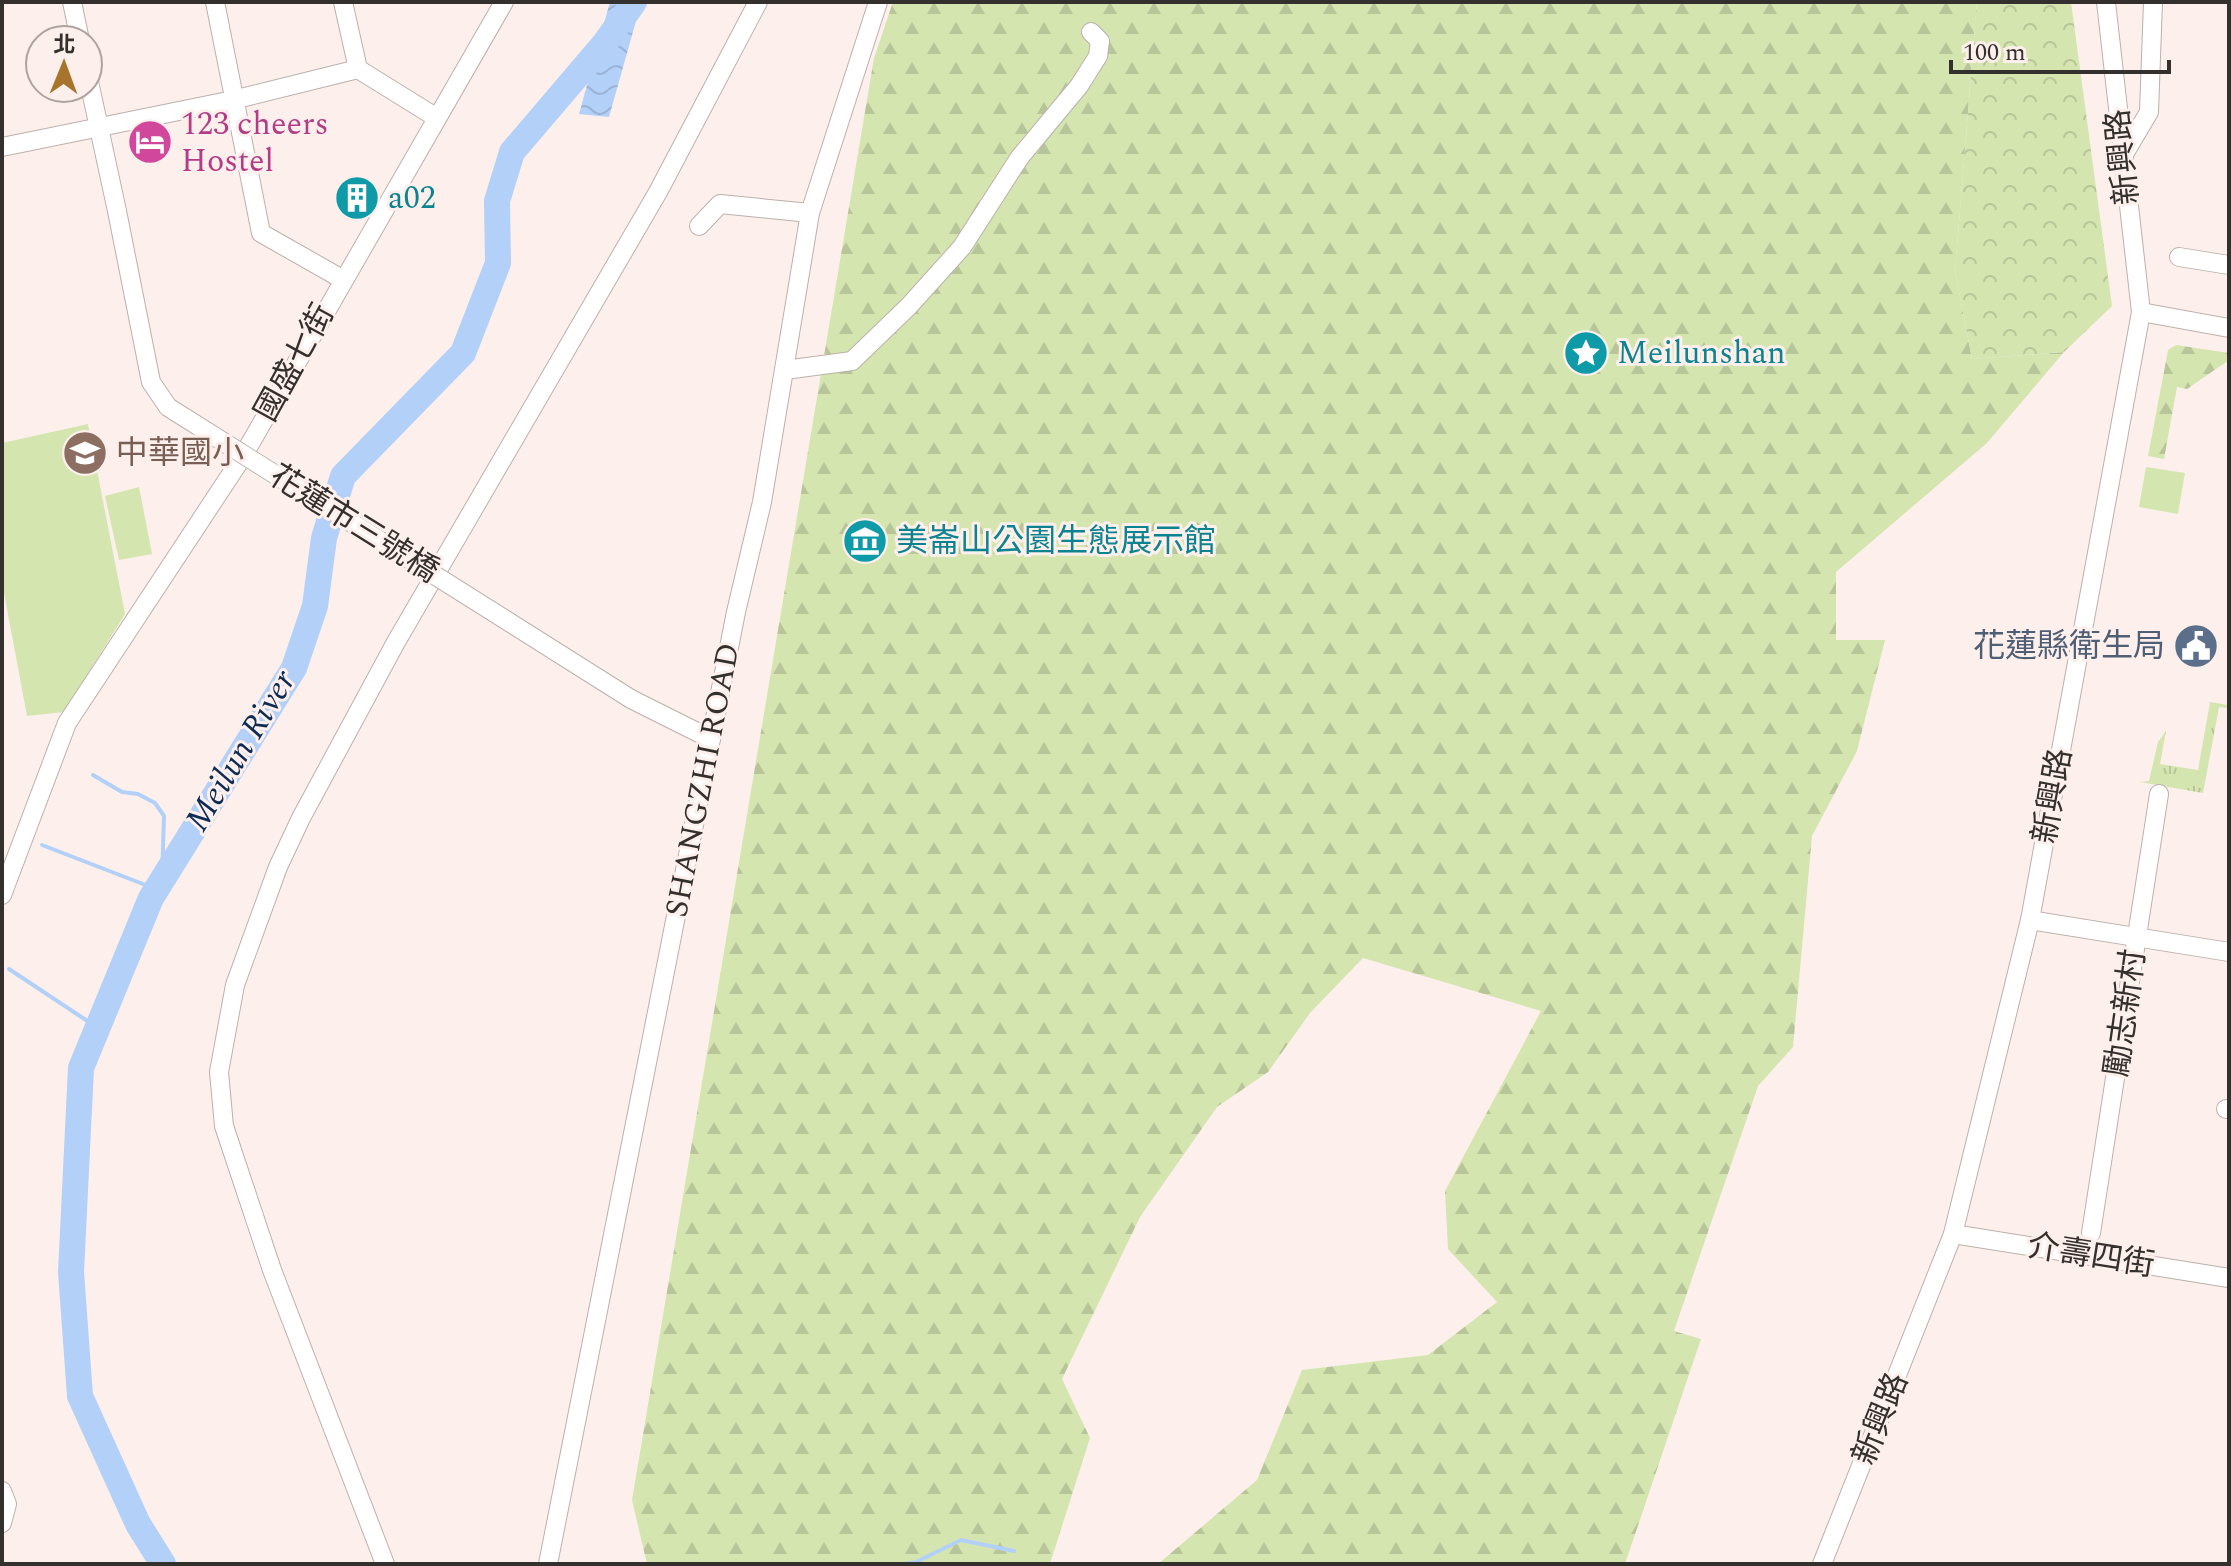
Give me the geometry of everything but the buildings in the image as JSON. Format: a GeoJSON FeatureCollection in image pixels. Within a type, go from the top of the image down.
{"type":"FeatureCollection","features":[{"type":"Feature","properties":{"kind":"street"},"geometry":{"type":"LineString","coordinates":[[72,2],[77,24]]}},
{"type":"Feature","properties":{"kind":"street"},"geometry":{"type":"LineString","coordinates":[[215,2],[261,233],[342,279]]}},
{"type":"Feature","properties":{"kind":"street"},"geometry":{"type":"LineString","coordinates":[[343,2],[358,69],[437,118]]}},
{"type":"Feature","properties":{"kind":"street","name":"國盛七街"},"geometry":{"type":"LineString","coordinates":[[2,895],[67,723],[243,456],[504,2]]}},
{"type":"Feature","properties":{"kind":"street"},"geometry":{"type":"LineString","coordinates":[[385,1564],[272,1270],[224,1126],[219,1072],[235,985],[278,867],[307,806],[396,642],[658,192],[758,2]]}},
{"type":"Feature","properties":{"kind":"street","name":"SHANGZHI ROAD"},"geometry":{"type":"LineString","coordinates":[[548,1564],[711,739],[762,502],[810,213],[878,2]]}},
{"type":"Feature","properties":{"kind":"street","name":"新興路"},"geometry":{"type":"LineString","coordinates":[[1822,1564],[1953,1234],[2030,920],[2141,312],[2106,2]]}},
{"type":"Feature","properties":{"kind":"street"},"geometry":{"type":"LineString","coordinates":[[2123,156],[2149,112],[2153,2]]}},
{"type":"Feature","properties":{"kind":"street"},"geometry":{"type":"LineString","coordinates":[[785,370],[852,361],[951,259],[1020,157],[1079,86],[1098,56],[1100,41],[1091,32]]}},
{"type":"Feature","properties":{"kind":"street"},"geometry":{"type":"LineString","coordinates":[[2,147],[233,100],[358,69]]}},
{"type":"Feature","properties":{"kind":"street","name":"花蓮市三號橋"},"geometry":{"type":"LineString","coordinates":[[94,104],[151,382],[168,407],[631,699],[711,739]]}},
{"type":"Feature","properties":{"kind":"street"},"geometry":{"type":"LineString","coordinates":[[699,226],[720,204],[810,213]]}},
{"type":"Feature","properties":{"kind":"street"},"geometry":{"type":"LineString","coordinates":[[2179,257],[2229,265]]}},
{"type":"Feature","properties":{"kind":"street"},"geometry":{"type":"LineString","coordinates":[[2141,312],[2229,328]]}},
{"type":"Feature","properties":{"kind":"street","name":"勵志新村"},"geometry":{"type":"LineString","coordinates":[[2091,1233],[2159,794]]}},
{"type":"Feature","properties":{"kind":"street"},"geometry":{"type":"LineString","coordinates":[[2030,920],[2229,952]]}},
{"type":"Feature","properties":{"kind":"street","name":"介壽四街"},"geometry":{"type":"LineString","coordinates":[[1953,1234],[2229,1278]]}},
{"type":"Feature","properties":{"kind":"street"},"geometry":{"type":"LineString","coordinates":[[2,1491],[7,1504],[2,1523]]}},
{"type":"Feature","properties":{"kind":"green space"},"geometry":{"type":"Polygon","coordinates":[[[893,2],[1977,2],[1955,271],[1972,359],[2064,352],[1987,443],[1836,572],[1836,640],[1885,640],[1857,751],[1812,836],[1793,1047],[1758,1086],[1674,1331],[1701,1339],[1625,1564],[1158,1564],[1257,1480],[1302,1370],[1428,1355],[1497,1302],[1448,1249],[1445,1191],[1541,1011],[1363,958],[1310,1013],[1268,1072],[1217,1107],[1140,1217],[1062,1379],[1090,1438],[1050,1564],[647,1564],[632,1500],[874,58],[893,2]]]}},
{"type":"Feature","properties":{"kind":"green space"},"geometry":{"type":"Polygon","coordinates":[[[1977,2],[2071,2],[2112,306],[2064,352],[1972,359],[1955,271],[1977,2]]]}},
{"type":"Feature","properties":{"kind":"green space"},"geometry":{"type":"Polygon","coordinates":[[[2176,345],[2229,353],[2229,360],[2187,389],[2177,387],[2164,459],[2148,456],[2168,350],[2176,345]]]}},
{"type":"Feature","properties":{"kind":"green space"},"geometry":{"type":"Polygon","coordinates":[[[88,424],[125,614],[64,712],[27,716],[2,582],[2,443],[88,424]]]}},
{"type":"Feature","properties":{"kind":"green space"},"geometry":{"type":"Polygon","coordinates":[[[2146,467],[2185,473],[2178,514],[2139,507],[2146,467]]]}},
{"type":"Feature","properties":{"kind":"green space"},"geometry":{"type":"Polygon","coordinates":[[[139,487],[152,554],[119,560],[105,496],[139,487]]]}},
{"type":"Feature","properties":{"kind":"green space"},"geometry":{"type":"Polygon","coordinates":[[[2210,702],[2228,705],[2228,708],[2219,707],[2203,793],[2140,782],[2149,781],[2158,742],[2166,731],[2160,764],[2198,770],[2210,702]]]}},
{"type":"Feature","properties":{"kind":"water"},"geometry":{"type":"Polygon","coordinates":[[[610,2],[621,2],[638,14],[609,117],[579,114],[610,2]]]}},
{"type":"Feature","properties":{"kind":"waterway","name":"Meilun River"},"geometry":{"type":"LineString","coordinates":[[163,1564],[138,1524],[80,1396],[71,1272],[81,1068],[151,898],[294,668],[315,606],[324,538],[343,476],[463,353],[498,263],[497,201],[512,152],[605,43],[634,2]]}},
{"type":"Feature","properties":{"kind":"waterway"},"geometry":{"type":"LineString","coordinates":[[93,775],[122,792],[138,794],[155,803],[164,816],[162,880]]}},
{"type":"Feature","properties":{"kind":"waterway"},"geometry":{"type":"LineString","coordinates":[[42,845],[156,889]]}},
{"type":"Feature","properties":{"kind":"waterway"},"geometry":{"type":"LineString","coordinates":[[9,969],[98,1028]]}},
{"type":"Feature","properties":{"kind":"waterway"},"geometry":{"type":"LineString","coordinates":[[904,1564],[916,1562],[961,1540],[1014,1551]]}},
{"type":"Feature","properties":{"kind":"place","name":"123 cheers Hostel"},"geometry":{"type":"Point","coordinates":[150,142]}},
{"type":"Feature","properties":{"kind":"place","name":"a02"},"geometry":{"type":"Point","coordinates":[357,198]}},
{"type":"Feature","properties":{"kind":"place","name":"Meilunshan"},"geometry":{"type":"Point","coordinates":[1586,353]}},
{"type":"Feature","properties":{"kind":"place","name":"中華國小"},"geometry":{"type":"Point","coordinates":[85,453]}},
{"type":"Feature","properties":{"kind":"place","name":"美崙山公園生態展示館"},"geometry":{"type":"Point","coordinates":[865,541]}},
{"type":"Feature","properties":{"kind":"place","name":"花蓮縣衛生局"},"geometry":{"type":"Point","coordinates":[2196,646]}}]}
